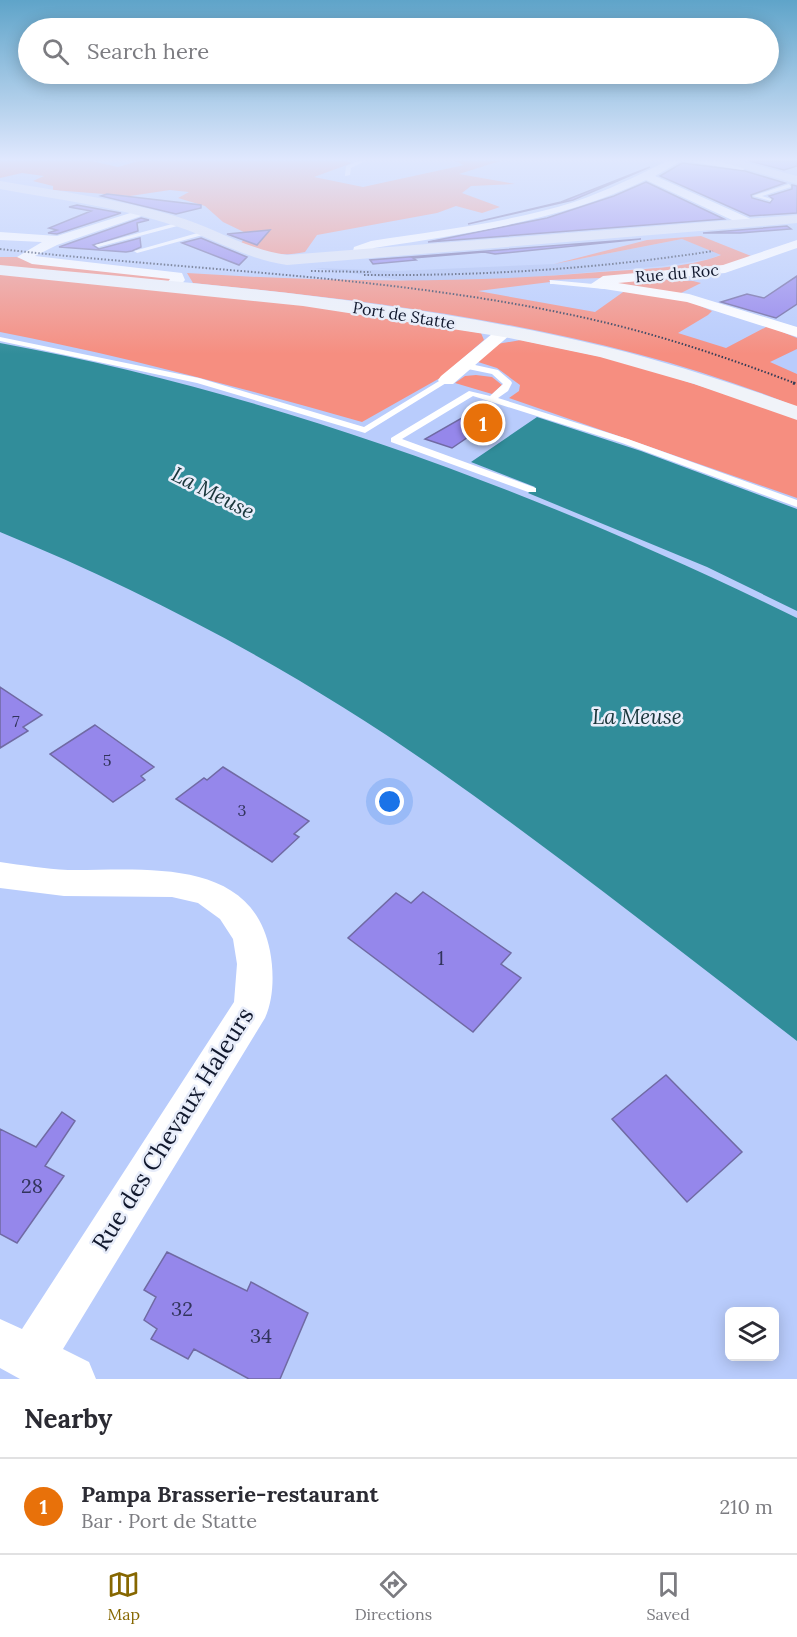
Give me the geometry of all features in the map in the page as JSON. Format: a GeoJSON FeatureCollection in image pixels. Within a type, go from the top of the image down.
{"type":"FeatureCollection","features":[{"type":"Feature","properties":{"kind":"main road"},"geometry":{"type":"LineString","coordinates":[[190,225],[255,255],[270,259],[303,259],[720,225]]}},
{"type":"Feature","properties":{"kind":"street"},"geometry":{"type":"LineString","coordinates":[[24,257],[61,239],[106,225]]}},
{"type":"Feature","properties":{"kind":"street"},"geometry":{"type":"LineString","coordinates":[[359,255],[359,250],[371,245],[473,225]]}},
{"type":"Feature","properties":{"kind":"street"},"geometry":{"type":"LineString","coordinates":[[0,236],[61,239]]}},
{"type":"Feature","properties":{"kind":"street","name":"Rue du Roc"},"geometry":{"type":"LineString","coordinates":[[793,327],[688,298],[604,287],[599,282],[725,269],[797,244]]}},
{"type":"Feature","properties":{"kind":"street"},"geometry":{"type":"LineString","coordinates":[[0,257],[24,257],[37,261],[177,276],[178,280],[171,287]]}},
{"type":"Feature","properties":{"kind":"street","name":"Port de Statte"},"geometry":{"type":"LineString","coordinates":[[0,270],[331,304],[504,332],[651,363],[797,413]]}},
{"type":"Feature","properties":{"kind":"street"},"geometry":{"type":"LineString","coordinates":[[447,380],[504,332]]}},
{"type":"Feature","properties":{"kind":"street","name":"Rue des Chevaux Haleurs"},"geometry":{"type":"LineString","coordinates":[[0,875],[64,883],[172,884],[207,892],[232,909],[250,935],[255,964],[252,1006],[15,1351]]}},
{"type":"Feature","properties":{"kind":"street"},"geometry":{"type":"LineString","coordinates":[[15,1351],[72,1379]]}},
{"type":"Feature","properties":{"kind":"lane"},"geometry":{"type":"LineString","coordinates":[[98,245],[174,225]]}},
{"type":"Feature","properties":{"kind":"lane"},"geometry":{"type":"LineString","coordinates":[[137,251],[208,232]]}},
{"type":"Feature","properties":{"kind":"lane","name":"Rue du Roc"},"geometry":{"type":"LineString","coordinates":[[553,282],[604,287]]}},
{"type":"Feature","properties":{"kind":"lane"},"geometry":{"type":"LineString","coordinates":[[0,339],[199,381],[365,430],[447,380]]}},
{"type":"Feature","properties":{"kind":"lane"},"geometry":{"type":"LineString","coordinates":[[466,366],[495,372],[508,383],[505,389],[491,399]]}},
{"type":"Feature","properties":{"kind":"lane"},"geometry":{"type":"LineString","coordinates":[[532,490],[394,440],[472,393],[625,441],[797,504]]}},
{"type":"Feature","properties":{"kind":"shaded area"},"geometry":{"type":"Polygon","coordinates":[[[230,225],[370,225],[317,235],[305,252],[288,254],[265,252],[241,243],[248,234],[230,225]]]}},
{"type":"Feature","properties":{"kind":"shaded area"},"geometry":{"type":"Polygon","coordinates":[[[701,236],[756,258],[680,273],[549,280],[550,282],[478,291],[595,312],[626,290],[677,296],[712,311],[678,333],[726,348],[768,326],[797,338],[797,349],[770,362],[797,374],[797,407],[725,380],[576,339],[423,310],[193,283],[187,273],[342,280],[445,280],[646,269],[677,266],[721,255],[682,239],[554,264],[647,240],[701,236]]]}},
{"type":"Feature","properties":{"kind":"shaded area"},"geometry":{"type":"Polygon","coordinates":[[[682,239],[722,254],[709,259],[663,266],[498,280],[416,282],[315,268],[396,271],[554,264],[682,239]]]}},
{"type":"Feature","properties":{"kind":"shaded area"},"geometry":{"type":"Polygon","coordinates":[[[0,257],[24,257],[177,276],[171,287],[0,270],[0,257]]]}},
{"type":"Feature","properties":{"kind":"shaded area"},"geometry":{"type":"Polygon","coordinates":[[[0,273],[275,300],[481,333],[484,340],[440,378],[362,422],[182,373],[0,332],[0,273]]]}},
{"type":"Feature","properties":{"kind":"shaded area"},"geometry":{"type":"Polygon","coordinates":[[[637,278],[701,283],[679,294],[608,282],[637,278]]]}},
{"type":"Feature","properties":{"kind":"shaded area"},"geometry":{"type":"Polygon","coordinates":[[[521,340],[626,362],[797,417],[797,498],[509,398],[519,391],[520,385],[497,368],[478,362],[497,344],[521,340]]]}},
{"type":"Feature","properties":{"kind":"shaded area"},"geometry":{"type":"Polygon","coordinates":[[[465,376],[492,377],[502,385],[492,394],[455,383],[465,376]]]}},
{"type":"Feature","properties":{"kind":"water","name":"La Meuse"},"geometry":{"type":"Polygon","coordinates":[[[0,343],[103,364],[206,390],[408,453],[605,530],[797,618],[797,1041],[530,837],[439,771],[335,702],[171,610],[58,556],[0,532],[0,343]]]}},
{"type":"Feature","properties":{"kind":"water"},"geometry":{"type":"Polygon","coordinates":[[[537,417],[641,451],[797,509],[797,611],[707,567],[528,493],[535,487],[471,462],[537,417]]]}},
{"type":"Feature","properties":{"kind":"building"},"geometry":{"type":"Polygon","coordinates":[[[56,225],[83,225],[57,234],[48,233],[57,230],[49,228],[56,225]]]}},
{"type":"Feature","properties":{"kind":"building"},"geometry":{"type":"Polygon","coordinates":[[[120,225],[137,225],[138,231],[93,245],[99,249],[140,238],[141,247],[126,252],[59,247],[120,225]]]}},
{"type":"Feature","properties":{"kind":"building"},"geometry":{"type":"Polygon","coordinates":[[[511,225],[642,225],[428,242],[511,225]]]}},
{"type":"Feature","properties":{"kind":"building"},"geometry":{"type":"Polygon","coordinates":[[[787,226],[791,229],[703,233],[787,226]]]}},
{"type":"Feature","properties":{"kind":"building"},"geometry":{"type":"Polygon","coordinates":[[[270,230],[257,245],[227,234],[270,230]]]}},
{"type":"Feature","properties":{"kind":"building"},"geometry":{"type":"Polygon","coordinates":[[[201,238],[247,257],[239,265],[182,243],[201,238]]]}},
{"type":"Feature","properties":{"kind":"building"},"geometry":{"type":"Polygon","coordinates":[[[641,239],[495,254],[484,252],[413,258],[416,260],[373,264],[370,260],[641,239]]]}},
{"type":"Feature","properties":{"kind":"building"},"geometry":{"type":"Polygon","coordinates":[[[797,276],[797,304],[776,318],[721,302],[747,294],[764,298],[797,276]]]}},
{"type":"Feature","properties":{"kind":"building"},"geometry":{"type":"Polygon","coordinates":[[[474,411],[496,418],[452,448],[425,439],[474,411]]]}},
{"type":"Feature","properties":{"kind":"building"},"geometry":{"type":"Polygon","coordinates":[[[0,687],[42,715],[23,727],[28,731],[0,748],[0,687]]]}},
{"type":"Feature","properties":{"kind":"building"},"geometry":{"type":"Polygon","coordinates":[[[95,725],[154,767],[141,776],[145,780],[113,802],[50,754],[95,725]]]}},
{"type":"Feature","properties":{"kind":"building"},"geometry":{"type":"Polygon","coordinates":[[[223,767],[309,821],[294,834],[299,837],[272,862],[176,799],[223,767]]]}},
{"type":"Feature","properties":{"kind":"building"},"geometry":{"type":"Polygon","coordinates":[[[423,892],[511,953],[501,964],[521,978],[473,1032],[348,938],[396,893],[411,903],[423,892]]]}},
{"type":"Feature","properties":{"kind":"building"},"geometry":{"type":"Polygon","coordinates":[[[666,1075],[742,1152],[687,1202],[612,1119],[666,1075]]]}},
{"type":"Feature","properties":{"kind":"building"},"geometry":{"type":"Polygon","coordinates":[[[62,1112],[75,1121],[45,1166],[64,1176],[17,1243],[0,1234],[0,1129],[36,1147],[62,1112]]]}},
{"type":"Feature","properties":{"kind":"building"},"geometry":{"type":"Polygon","coordinates":[[[167,1252],[247,1291],[251,1282],[308,1313],[280,1379],[249,1379],[194,1349],[188,1359],[151,1339],[157,1329],[144,1320],[156,1297],[144,1290],[167,1252]]]}},
{"type":"Feature","properties":{"kind":"railway"},"geometry":{"type":"LineString","coordinates":[[0,249],[365,283],[509,303],[636,330],[717,355],[797,384],[793,383]]}},
{"type":"Feature","properties":{"kind":"railway"},"geometry":{"type":"LineString","coordinates":[[364,275],[539,270],[713,251]]}},
{"type":"Feature","properties":{"kind":"railway"},"geometry":{"type":"LineString","coordinates":[[311,271],[371,272]]}},
{"type":"Feature","properties":{"kind":"place","name":"Pampa Brasserie-restaurant"},"geometry":{"type":"Point","coordinates":[483,423]}}]}
